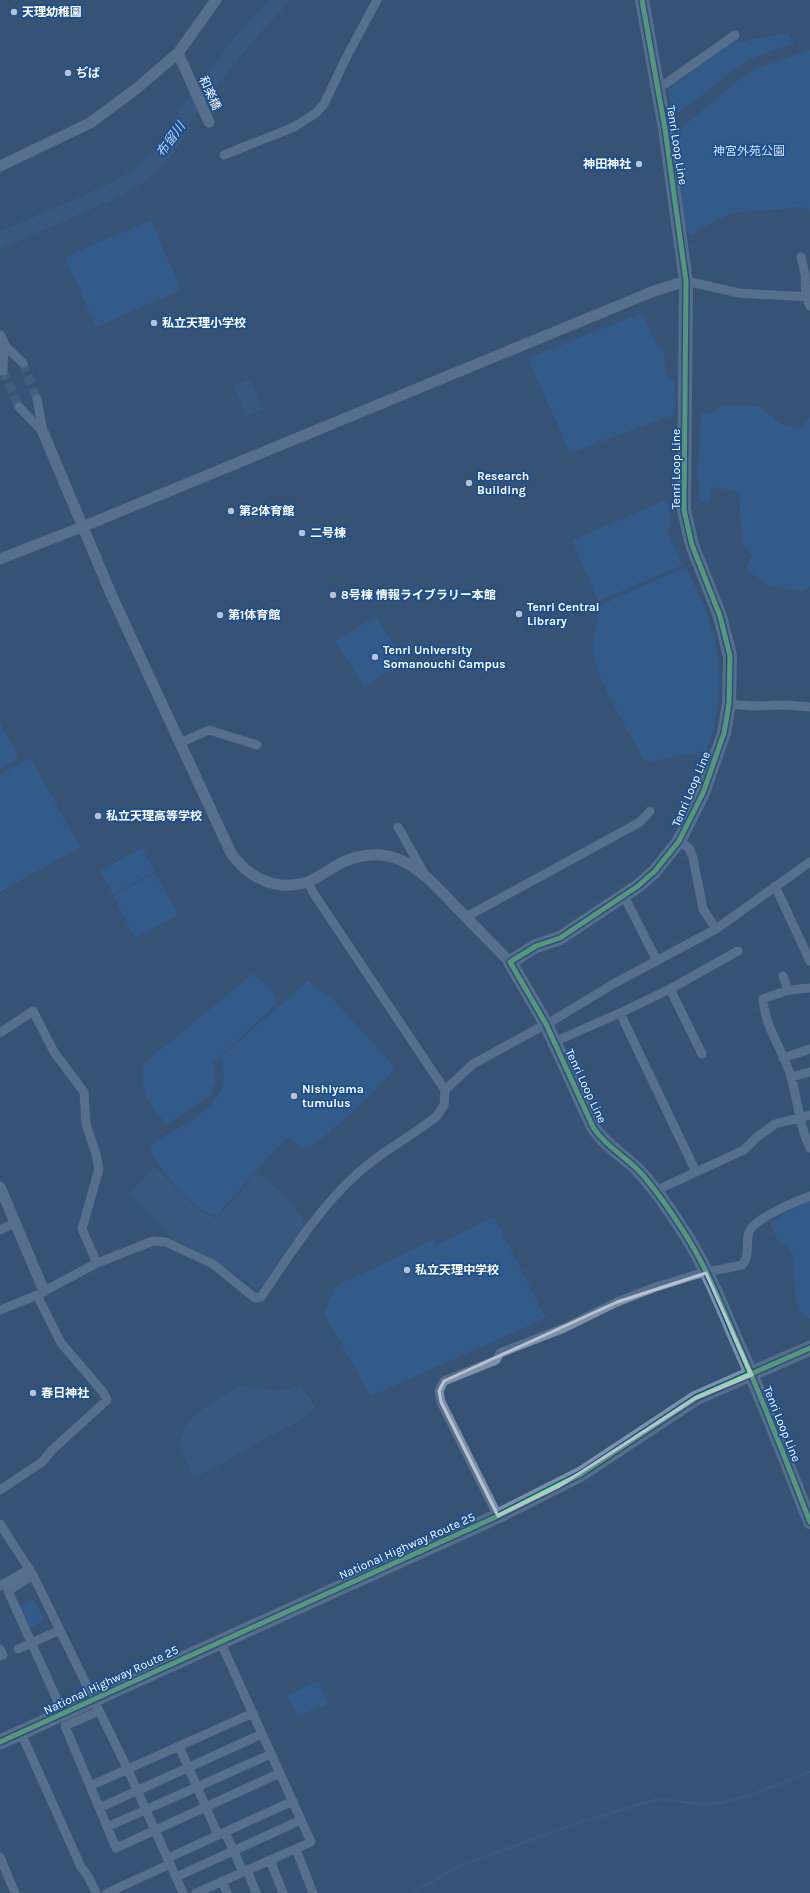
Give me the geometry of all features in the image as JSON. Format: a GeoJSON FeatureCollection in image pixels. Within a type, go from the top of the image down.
{"type":"FeatureCollection","features":[{"type":"Feature","properties":{"kind":"highway","name":"National Highway Route 25"},"geometry":{"type":"LineString","coordinates":[[0,1742],[63,1713],[96,1705],[220,1641],[498,1516],[581,1474],[696,1398],[752,1375],[810,1348]]}},
{"type":"Feature","properties":{"kind":"main road","name":"Tenri Loop Line"},"geometry":{"type":"LineString","coordinates":[[642,0],[665,129],[686,281],[684,510],[692,545],[720,616],[726,636],[730,656],[729,704],[724,733],[703,793],[679,841],[655,871],[624,896],[560,938],[536,946],[510,962],[546,1024],[598,1134],[603,1141],[635,1168],[655,1191],[687,1235],[706,1273],[752,1375],[810,1522]]}},
{"type":"Feature","properties":{"kind":"street"},"geometry":{"type":"LineString","coordinates":[[0,166],[90,122],[136,89],[178,53],[216,0]]}},
{"type":"Feature","properties":{"kind":"street"},"geometry":{"type":"LineString","coordinates":[[224,155],[294,127],[316,113],[324,104],[346,58],[377,0]]}},
{"type":"Feature","properties":{"kind":"street"},"geometry":{"type":"LineString","coordinates":[[657,87],[666,84],[735,35]]}},
{"type":"Feature","properties":{"kind":"street","name":"和楽橋"},"geometry":{"type":"LineString","coordinates":[[178,53],[209,122]]}},
{"type":"Feature","properties":{"kind":"street"},"geometry":{"type":"LineString","coordinates":[[801,257],[810,306]]}},
{"type":"Feature","properties":{"kind":"street"},"geometry":{"type":"LineString","coordinates":[[0,558],[82,527],[654,291],[686,281],[739,293],[808,297]]}},
{"type":"Feature","properties":{"kind":"street"},"geometry":{"type":"LineString","coordinates":[[2,341],[23,363]]}},
{"type":"Feature","properties":{"kind":"street"},"geometry":{"type":"LineString","coordinates":[[2,341],[4,371]]}},
{"type":"Feature","properties":{"kind":"street"},"geometry":{"type":"LineString","coordinates":[[37,399],[42,432],[111,594],[231,853],[239,865],[252,875],[269,883],[284,885],[308,882],[350,859],[365,856],[384,855],[398,859],[412,866],[429,881],[510,962]]}},
{"type":"Feature","properties":{"kind":"street"},"geometry":{"type":"LineString","coordinates":[[19,407],[42,432]]}},
{"type":"Feature","properties":{"kind":"street"},"geometry":{"type":"LineString","coordinates":[[729,704],[752,706],[787,704],[810,707]]}},
{"type":"Feature","properties":{"kind":"street"},"geometry":{"type":"LineString","coordinates":[[180,743],[209,730],[257,745]]}},
{"type":"Feature","properties":{"kind":"street"},"geometry":{"type":"LineString","coordinates":[[466,917],[640,822],[650,811]]}},
{"type":"Feature","properties":{"kind":"street"},"geometry":{"type":"LineString","coordinates":[[398,828],[429,881]]}},
{"type":"Feature","properties":{"kind":"street"},"geometry":{"type":"LineString","coordinates":[[679,841],[689,848],[693,858],[703,909],[716,930]]}},
{"type":"Feature","properties":{"kind":"street"},"geometry":{"type":"LineString","coordinates":[[444,1090],[473,1064],[615,984],[716,930],[810,862]]}},
{"type":"Feature","properties":{"kind":"street"},"geometry":{"type":"LineString","coordinates":[[0,1310],[41,1293],[97,1263],[154,1241],[166,1242],[213,1264],[255,1298],[261,1297],[292,1250],[326,1206],[358,1173],[437,1116],[444,1105],[444,1090],[314,894],[308,882]]}},
{"type":"Feature","properties":{"kind":"street"},"geometry":{"type":"LineString","coordinates":[[775,886],[810,961]]}},
{"type":"Feature","properties":{"kind":"street"},"geometry":{"type":"LineString","coordinates":[[624,896],[657,961]]}},
{"type":"Feature","properties":{"kind":"street"},"geometry":{"type":"LineString","coordinates":[[554,1042],[670,989],[738,951]]}},
{"type":"Feature","properties":{"kind":"street"},"geometry":{"type":"LineString","coordinates":[[783,976],[788,990]]}},
{"type":"Feature","properties":{"kind":"street"},"geometry":{"type":"LineString","coordinates":[[810,988],[788,990],[763,999],[766,1020],[791,1077],[805,1138],[810,1148]]}},
{"type":"Feature","properties":{"kind":"street"},"geometry":{"type":"LineString","coordinates":[[670,989],[702,1054]]}},
{"type":"Feature","properties":{"kind":"street"},"geometry":{"type":"LineString","coordinates":[[0,1033],[33,1011],[54,1052],[84,1092],[86,1124],[96,1154],[99,1169],[82,1229],[97,1263]]}},
{"type":"Feature","properties":{"kind":"street"},"geometry":{"type":"LineString","coordinates":[[620,1013],[696,1172]]}},
{"type":"Feature","properties":{"kind":"street"},"geometry":{"type":"LineString","coordinates":[[783,1058],[810,1048]]}},
{"type":"Feature","properties":{"kind":"street"},"geometry":{"type":"LineString","coordinates":[[791,1077],[810,1072]]}},
{"type":"Feature","properties":{"kind":"street"},"geometry":{"type":"LineString","coordinates":[[655,1191],[744,1150],[756,1136],[775,1124],[810,1115]]}},
{"type":"Feature","properties":{"kind":"street"},"geometry":{"type":"LineString","coordinates":[[0,1187],[61,1343],[103,1392],[107,1400],[42,1462],[0,1490]]}},
{"type":"Feature","properties":{"kind":"street"},"geometry":{"type":"LineString","coordinates":[[498,1516],[441,1402],[439,1391],[444,1382],[496,1360],[500,1353],[564,1328],[617,1302],[654,1288],[706,1273],[742,1265],[746,1260],[748,1234],[752,1226],[810,1196]]}},
{"type":"Feature","properties":{"kind":"street"},"geometry":{"type":"LineString","coordinates":[[0,1230],[15,1223]]}},
{"type":"Feature","properties":{"kind":"street"},"geometry":{"type":"LineString","coordinates":[[0,1524],[32,1572],[128,1770],[183,1893]]}},
{"type":"Feature","properties":{"kind":"street"},"geometry":{"type":"LineString","coordinates":[[0,1586],[32,1572]]}},
{"type":"Feature","properties":{"kind":"street"},"geometry":{"type":"LineString","coordinates":[[32,1572],[8,1591],[63,1713]]}},
{"type":"Feature","properties":{"kind":"street"},"geometry":{"type":"LineString","coordinates":[[18,1649],[60,1630]]}},
{"type":"Feature","properties":{"kind":"street"},"geometry":{"type":"LineString","coordinates":[[196,1893],[311,1842],[220,1641]]}},
{"type":"Feature","properties":{"kind":"street"},"geometry":{"type":"LineString","coordinates":[[0,1649],[3,1655],[0,1656]]}},
{"type":"Feature","properties":{"kind":"street"},"geometry":{"type":"LineString","coordinates":[[96,1705],[65,1726],[116,1848],[207,1808],[280,1773]]}},
{"type":"Feature","properties":{"kind":"street"},"geometry":{"type":"LineString","coordinates":[[90,1786],[253,1713]]}},
{"type":"Feature","properties":{"kind":"street"},"geometry":{"type":"LineString","coordinates":[[21,1733],[81,1867],[88,1876],[96,1893]]}},
{"type":"Feature","properties":{"kind":"street"},"geometry":{"type":"LineString","coordinates":[[99,1808],[262,1734]]}},
{"type":"Feature","properties":{"kind":"street"},"geometry":{"type":"LineString","coordinates":[[179,1746],[207,1808],[234,1851],[256,1893]]}},
{"type":"Feature","properties":{"kind":"street"},"geometry":{"type":"LineString","coordinates":[[107,1827],[271,1754]]}},
{"type":"Feature","properties":{"kind":"street"},"geometry":{"type":"LineString","coordinates":[[107,1893],[222,1833],[293,1801]]}},
{"type":"Feature","properties":{"kind":"street"},"geometry":{"type":"LineString","coordinates":[[176,1877],[301,1820]]}},
{"type":"Feature","properties":{"kind":"street"},"geometry":{"type":"LineString","coordinates":[[296,1849],[313,1893]]}},
{"type":"Feature","properties":{"kind":"street"},"geometry":{"type":"LineString","coordinates":[[0,1857],[15,1893]]}},
{"type":"Feature","properties":{"kind":"street"},"geometry":{"type":"LineString","coordinates":[[270,1860],[283,1893]]}},
{"type":"Feature","properties":{"kind":"street"},"geometry":{"type":"LineString","coordinates":[[222,1881],[227,1893]]}},
{"type":"Feature","properties":{"kind":"highlighted area"},"geometry":{"type":"Polygon","coordinates":[[[706,1273],[752,1375],[696,1398],[558,1487],[498,1516],[441,1402],[439,1391],[444,1381],[617,1302],[706,1273]]]}},
{"type":"Feature","properties":{"kind":"green space"},"geometry":{"type":"Polygon","coordinates":[[[788,33],[793,41],[792,44],[760,55],[740,65],[684,109],[679,112],[672,111],[668,90],[671,86],[732,43],[788,33]]]}},
{"type":"Feature","properties":{"kind":"green space","name":"神宮外苑公園"},"geometry":{"type":"Polygon","coordinates":[[[810,50],[810,212],[803,207],[732,213],[702,228],[692,235],[684,229],[671,141],[675,133],[735,83],[756,69],[810,50]]]}},
{"type":"Feature","properties":{"kind":"green space"},"geometry":{"type":"Polygon","coordinates":[[[151,220],[181,290],[96,327],[65,257],[151,220]]]}},
{"type":"Feature","properties":{"kind":"green space"},"geometry":{"type":"Polygon","coordinates":[[[642,313],[657,348],[663,349],[667,379],[674,380],[676,405],[673,415],[570,453],[528,358],[642,313]]]}},
{"type":"Feature","properties":{"kind":"green space"},"geometry":{"type":"Polygon","coordinates":[[[722,406],[759,406],[779,423],[800,428],[810,417],[810,587],[800,592],[768,585],[746,569],[752,555],[742,542],[739,493],[719,487],[712,488],[708,503],[700,501],[698,473],[701,412],[711,413],[722,406]]]}},
{"type":"Feature","properties":{"kind":"green space"},"geometry":{"type":"Polygon","coordinates":[[[666,500],[672,526],[667,529],[682,565],[598,601],[572,540],[666,500]]]}},
{"type":"Feature","properties":{"kind":"green space"},"geometry":{"type":"Polygon","coordinates":[[[686,567],[708,616],[716,647],[719,692],[715,723],[706,751],[647,762],[622,720],[599,675],[593,650],[596,627],[601,605],[686,567]]]}},
{"type":"Feature","properties":{"kind":"green space"},"geometry":{"type":"Polygon","coordinates":[[[376,616],[404,662],[364,687],[336,641],[376,616]]]}},
{"type":"Feature","properties":{"kind":"green space"},"geometry":{"type":"Polygon","coordinates":[[[0,723],[19,758],[0,769],[0,723]]]}},
{"type":"Feature","properties":{"kind":"green space"},"geometry":{"type":"Polygon","coordinates":[[[30,758],[80,847],[0,892],[0,775],[30,758]]]}},
{"type":"Feature","properties":{"kind":"green space"},"geometry":{"type":"Polygon","coordinates":[[[142,848],[155,872],[113,894],[100,871],[142,848]]]}},
{"type":"Feature","properties":{"kind":"green space"},"geometry":{"type":"Polygon","coordinates":[[[155,873],[178,915],[135,938],[113,896],[155,873]]]}},
{"type":"Feature","properties":{"kind":"green space"},"geometry":{"type":"Polygon","coordinates":[[[253,974],[271,989],[277,1003],[213,1063],[215,1081],[211,1095],[167,1124],[149,1103],[146,1097],[143,1084],[143,1064],[253,974]]]}},
{"type":"Feature","properties":{"kind":"green space","name":"Nishiyama tumulus"},"geometry":{"type":"Polygon","coordinates":[[[308,981],[332,998],[393,1065],[393,1071],[354,1111],[311,1147],[304,1148],[287,1138],[256,1170],[217,1216],[207,1213],[188,1199],[162,1169],[150,1150],[152,1144],[202,1114],[210,1106],[217,1097],[223,1083],[224,1075],[222,1056],[308,981]]]}},
{"type":"Feature","properties":{"kind":"green space"},"geometry":{"type":"Polygon","coordinates":[[[810,1199],[810,1319],[800,1312],[795,1295],[794,1257],[788,1247],[777,1239],[770,1222],[810,1199]]]}},
{"type":"Feature","properties":{"kind":"green space"},"geometry":{"type":"Polygon","coordinates":[[[494,1217],[546,1318],[371,1396],[324,1313],[336,1286],[433,1240],[436,1245],[494,1217]]]}},
{"type":"Feature","properties":{"kind":"green space"},"geometry":{"type":"Polygon","coordinates":[[[34,1599],[44,1620],[27,1630],[18,1608],[34,1599]]]}},
{"type":"Feature","properties":{"kind":"green space"},"geometry":{"type":"Polygon","coordinates":[[[318,1681],[328,1704],[297,1717],[287,1695],[318,1681]]]}},
{"type":"Feature","properties":{"kind":"shaded area"},"geometry":{"type":"Polygon","coordinates":[[[250,379],[263,409],[246,416],[233,386],[250,379]]]}},
{"type":"Feature","properties":{"kind":"shaded area"},"geometry":{"type":"Polygon","coordinates":[[[154,1168],[158,1169],[191,1204],[199,1210],[216,1218],[225,1210],[255,1173],[268,1181],[284,1195],[307,1225],[276,1262],[264,1283],[261,1286],[254,1288],[209,1256],[174,1240],[132,1196],[131,1192],[154,1168]]]}},
{"type":"Feature","properties":{"kind":"shaded area"},"geometry":{"type":"Polygon","coordinates":[[[239,1386],[279,1390],[301,1386],[316,1408],[291,1426],[258,1442],[211,1470],[193,1477],[179,1441],[183,1431],[189,1422],[203,1409],[239,1386]]]}},
{"type":"Feature","properties":{"kind":"waterway","name":"布留川"},"geometry":{"type":"LineString","coordinates":[[0,240],[111,192],[139,176],[164,152],[174,139],[186,114],[201,94],[246,36],[280,0]]}},
{"type":"Feature","properties":{"kind":"waterway"},"geometry":{"type":"LineString","coordinates":[[588,1820],[657,1799],[703,1804],[720,1803],[751,1795],[810,1772]]}},
{"type":"Feature","properties":{"kind":"waterway"},"geometry":{"type":"LineString","coordinates":[[411,1893],[462,1865],[586,1820]]}},
{"type":"Feature","properties":{"kind":"tunnel"},"geometry":{"type":"LineString","coordinates":[[23,363],[37,399]]}},
{"type":"Feature","properties":{"kind":"tunnel"},"geometry":{"type":"LineString","coordinates":[[3,371],[19,407]]}},
{"type":"Feature","properties":{"kind":"cycle path"},"geometry":{"type":"LineString","coordinates":[[642,0],[665,129],[686,281],[684,510],[692,545],[720,616],[730,656],[729,704],[724,733],[703,793],[679,841],[655,871],[638,886],[560,938],[536,946],[510,962],[546,1024],[593,1127],[602,1139],[636,1168],[648,1181],[660,1196],[696,1252],[717,1294],[755,1383],[810,1522]]}},
{"type":"Feature","properties":{"kind":"cycle path"},"geometry":{"type":"LineString","coordinates":[[0,1742],[498,1516],[581,1474],[696,1398],[810,1348]]}},
{"type":"Feature","properties":{"kind":"place","name":"天理幼稚園"},"geometry":{"type":"Point","coordinates":[14,12]}},
{"type":"Feature","properties":{"kind":"place","name":"ぢば"},"geometry":{"type":"Point","coordinates":[68,73]}},
{"type":"Feature","properties":{"kind":"place","name":"神田神社"},"geometry":{"type":"Point","coordinates":[639,164]}},
{"type":"Feature","properties":{"kind":"place","name":"私立天理小学校"},"geometry":{"type":"Point","coordinates":[154,323]}},
{"type":"Feature","properties":{"kind":"place","name":"Research Building"},"geometry":{"type":"Point","coordinates":[469,483]}},
{"type":"Feature","properties":{"kind":"place","name":"第2体育館"},"geometry":{"type":"Point","coordinates":[231,511]}},
{"type":"Feature","properties":{"kind":"place","name":"二号棟"},"geometry":{"type":"Point","coordinates":[302,533]}},
{"type":"Feature","properties":{"kind":"place","name":"8号棟 情報ライブラリー本館"},"geometry":{"type":"Point","coordinates":[333,595]}},
{"type":"Feature","properties":{"kind":"place","name":"Tenri Central Library"},"geometry":{"type":"Point","coordinates":[519,614]}},
{"type":"Feature","properties":{"kind":"place","name":"第1体育館"},"geometry":{"type":"Point","coordinates":[220,615]}},
{"type":"Feature","properties":{"kind":"place","name":"Tenri University Somanouchi Campus"},"geometry":{"type":"Point","coordinates":[375,657]}},
{"type":"Feature","properties":{"kind":"place","name":"私立天理高等学校"},"geometry":{"type":"Point","coordinates":[98,816]}},
{"type":"Feature","properties":{"kind":"place","name":"Nishiyama tumulus"},"geometry":{"type":"Point","coordinates":[294,1096]}},
{"type":"Feature","properties":{"kind":"place","name":"私立天理中学校"},"geometry":{"type":"Point","coordinates":[407,1270]}},
{"type":"Feature","properties":{"kind":"place","name":"春日神社"},"geometry":{"type":"Point","coordinates":[33,1393]}}]}
